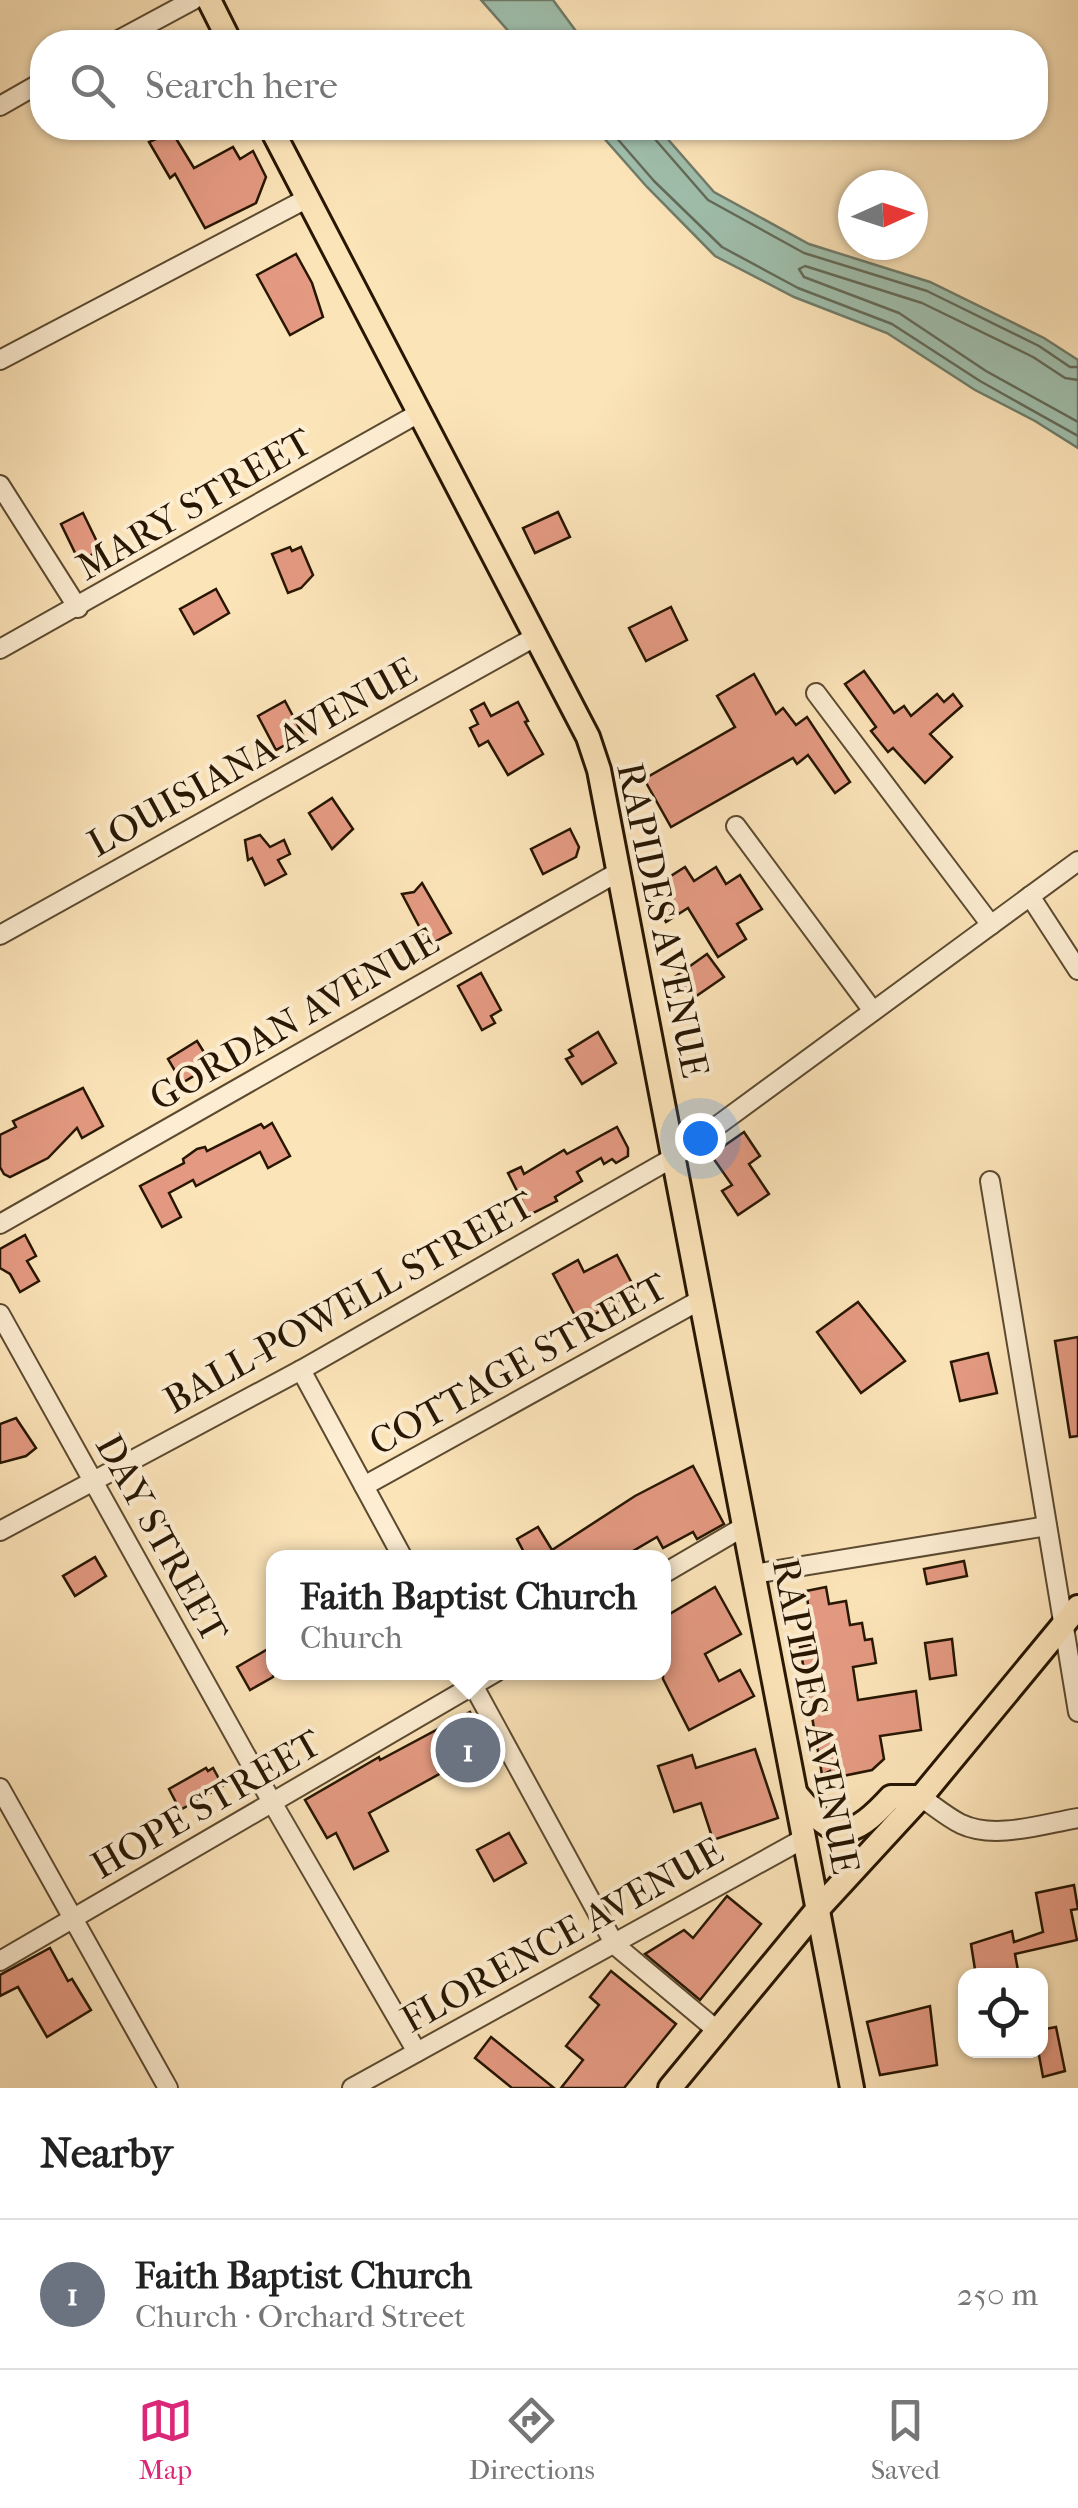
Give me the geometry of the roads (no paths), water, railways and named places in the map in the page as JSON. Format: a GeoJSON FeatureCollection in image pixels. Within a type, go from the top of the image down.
{"type":"FeatureCollection","features":[{"type":"Feature","properties":{"kind":"main road"},"geometry":{"type":"LineString","coordinates":[[209,0],[224,30]]}},
{"type":"Feature","properties":{"kind":"main road","name":"RAPIDES AVENUE"},"geometry":{"type":"LineString","coordinates":[[277,140],[588,737],[600,770],[852,2088]]}},
{"type":"Feature","properties":{"kind":"main road"},"geometry":{"type":"LineString","coordinates":[[670,2088],[816,1911],[921,1797],[1071,1616]]}},
{"type":"Feature","properties":{"kind":"main road"},"geometry":{"type":"LineString","coordinates":[[794,1792],[820,1823],[834,1830],[852,1830],[866,1822],[891,1797],[921,1797]]}},
{"type":"Feature","properties":{"kind":"street"},"geometry":{"type":"LineString","coordinates":[[137,30],[193,0]]}},
{"type":"Feature","properties":{"kind":"street"},"geometry":{"type":"LineString","coordinates":[[0,106],[30,89]]}},
{"type":"Feature","properties":{"kind":"street"},"geometry":{"type":"LineString","coordinates":[[0,360],[306,198]]}},
{"type":"Feature","properties":{"kind":"street","name":"MARY STREET"},"geometry":{"type":"LineString","coordinates":[[0,650],[419,413]]}},
{"type":"Feature","properties":{"kind":"street"},"geometry":{"type":"LineString","coordinates":[[0,484],[78,608]]}},
{"type":"Feature","properties":{"kind":"street","name":"LOUISIANA AVENUE"},"geometry":{"type":"LineString","coordinates":[[0,935],[535,636]]}},
{"type":"Feature","properties":{"kind":"street"},"geometry":{"type":"LineString","coordinates":[[816,693],[991,925]]}},
{"type":"Feature","properties":{"kind":"street"},"geometry":{"type":"LineString","coordinates":[[736,826],[873,1011]]}},
{"type":"Feature","properties":{"kind":"street","name":"BALL-POWELL STREET"},"geometry":{"type":"LineString","coordinates":[[0,1532],[301,1370],[676,1156],[1078,861]]}},
{"type":"Feature","properties":{"kind":"street","name":"GORDAN AVENUE"},"geometry":{"type":"LineString","coordinates":[[0,1224],[620,871]]}},
{"type":"Feature","properties":{"kind":"street"},"geometry":{"type":"LineString","coordinates":[[1030,896],[1078,970]]}},
{"type":"Feature","properties":{"kind":"street"},"geometry":{"type":"LineString","coordinates":[[990,1181],[1047,1526],[1071,1616],[1078,1712]]}},
{"type":"Feature","properties":{"kind":"street","name":"COTTAGE STREET"},"geometry":{"type":"LineString","coordinates":[[364,1486],[702,1299]]}},
{"type":"Feature","properties":{"kind":"street","name":"DAY STREET"},"geometry":{"type":"LineString","coordinates":[[0,1314],[416,2052]]}},
{"type":"Feature","properties":{"kind":"street"},"geometry":{"type":"LineString","coordinates":[[301,1370],[399,1550]]}},
{"type":"Feature","properties":{"kind":"street"},"geometry":{"type":"LineString","coordinates":[[671,1569],[744,1526]]}},
{"type":"Feature","properties":{"kind":"street"},"geometry":{"type":"LineString","coordinates":[[754,1574],[1047,1526]]}},
{"type":"Feature","properties":{"kind":"street","name":"HOPE STREET"},"geometry":{"type":"LineString","coordinates":[[0,1961],[273,1804],[468,1680]]}},
{"type":"Feature","properties":{"kind":"street"},"geometry":{"type":"LineString","coordinates":[[471,1680],[615,1945],[719,2032]]}},
{"type":"Feature","properties":{"kind":"street"},"geometry":{"type":"LineString","coordinates":[[0,1788],[168,2088]]}},
{"type":"Feature","properties":{"kind":"street"},"geometry":{"type":"LineString","coordinates":[[921,1797],[959,1823],[980,1830],[1078,1818]]}},
{"type":"Feature","properties":{"kind":"street","name":"FLORENCE AVENUE"},"geometry":{"type":"LineString","coordinates":[[352,2088],[803,1838]]}},
{"type":"Feature","properties":{"kind":"water"},"geometry":{"type":"Polygon","coordinates":[[[481,0],[553,0],[575,30],[507,30],[481,0]]]}},
{"type":"Feature","properties":{"kind":"water"},"geometry":{"type":"Polygon","coordinates":[[[606,140],[668,140],[714,192],[809,244],[838,253],[838,260],[860,260],[930,282],[1044,338],[1078,360],[1078,448],[975,390],[887,333],[794,297],[715,256],[606,140]]]}},
{"type":"Feature","properties":{"kind":"place","name":"Faith Baptist Church"},"geometry":{"type":"Point","coordinates":[468,1750]}}]}
